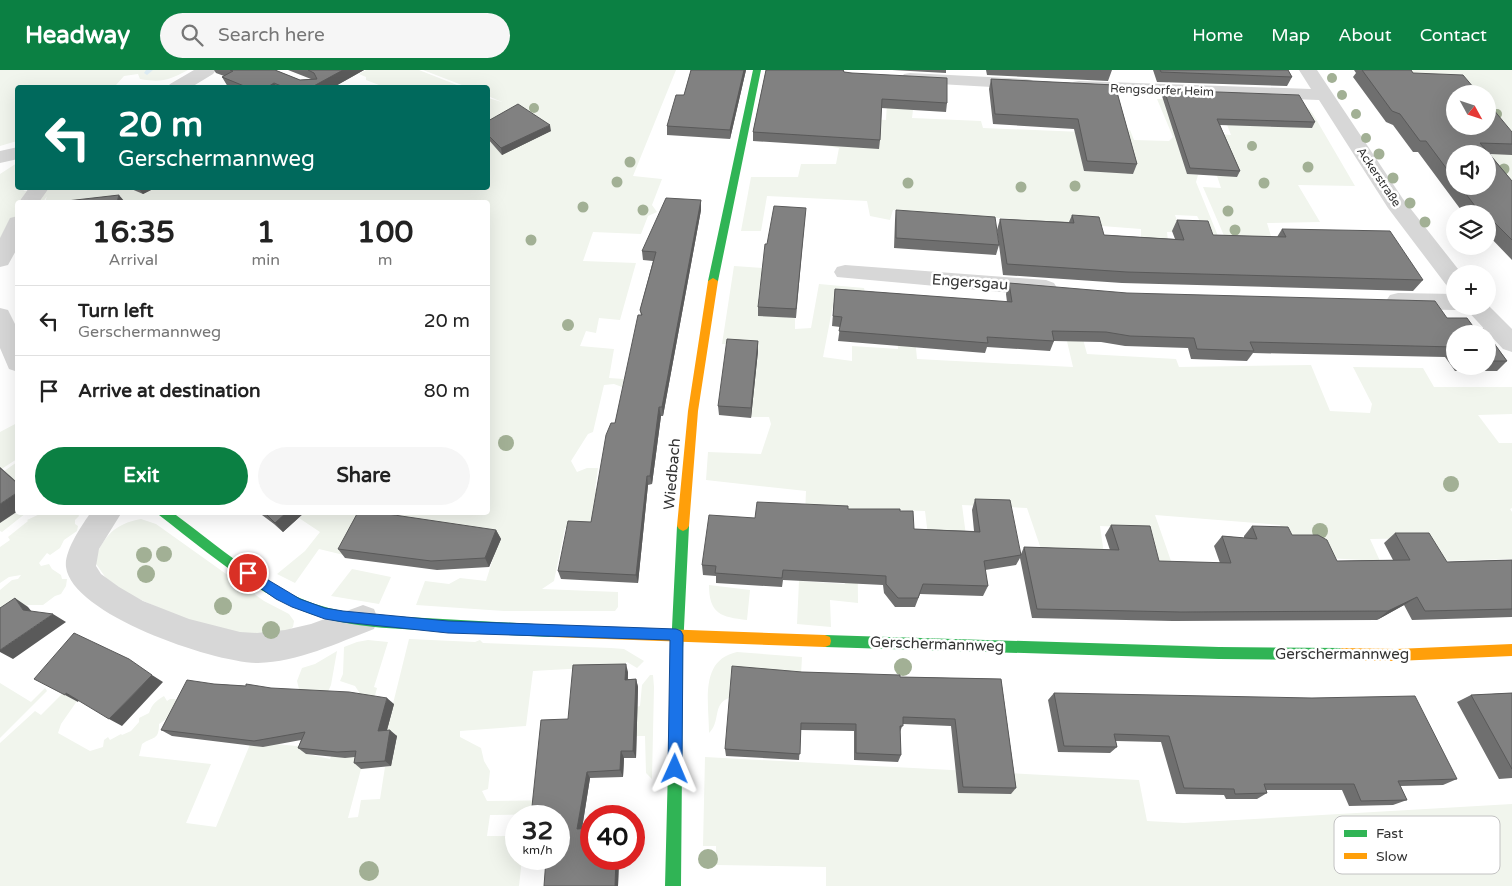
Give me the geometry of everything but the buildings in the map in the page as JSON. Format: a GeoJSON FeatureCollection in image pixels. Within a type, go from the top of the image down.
{"type":"FeatureCollection","features":[{"type":"Feature","properties":{"kind":"street"},"geometry":{"type":"LineString","coordinates":[[181,85],[207,70]]}},
{"type":"Feature","properties":{"kind":"street","name":"Wiedbach"},"geometry":{"type":"LineString","coordinates":[[673,886],[676,635],[684,502],[701,353],[757,70]]}},
{"type":"Feature","properties":{"kind":"street","name":"Ackerstraße"},"geometry":{"type":"LineString","coordinates":[[1308,70],[1395,203],[1446,269]]}},
{"type":"Feature","properties":{"kind":"street"},"geometry":{"type":"LineString","coordinates":[[890,77],[1045,85]]}},
{"type":"Feature","properties":{"kind":"street","name":"Rengsdorfer Heim"},"geometry":{"type":"LineString","coordinates":[[1064,86],[1324,95]]}},
{"type":"Feature","properties":{"kind":"street"},"geometry":{"type":"LineString","coordinates":[[0,157],[15,154]]}},
{"type":"Feature","properties":{"kind":"street"},"geometry":{"type":"LineString","coordinates":[[0,260],[15,229]]}},
{"type":"Feature","properties":{"kind":"street","name":"Engersgau"},"geometry":{"type":"LineString","coordinates":[[845,272],[1065,289]]}},
{"type":"Feature","properties":{"kind":"street"},"geometry":{"type":"LineString","coordinates":[[1377,300],[1446,302]]}},
{"type":"Feature","properties":{"kind":"street"},"geometry":{"type":"LineString","coordinates":[[1484,315],[1512,343]]}},
{"type":"Feature","properties":{"kind":"street"},"geometry":{"type":"LineString","coordinates":[[0,316],[15,355]]}},
{"type":"Feature","properties":{"kind":"street","name":"Gerschermannweg"},"geometry":{"type":"LineString","coordinates":[[106,515],[83,553],[80,563],[82,572],[100,591],[140,615],[228,646],[255,648],[285,647],[307,641],[363,619]]}},
{"type":"Feature","properties":{"kind":"street","name":"Gerschermannweg"},"geometry":{"type":"LineString","coordinates":[[167,515],[281,595],[325,614],[363,619],[448,627],[1219,653],[1396,655],[1512,650]]}},
{"type":"Feature","properties":{"kind":"shaded area"},"geometry":{"type":"Polygon","coordinates":[[[0,70],[188,70],[160,81],[140,79],[138,74],[124,76],[116,85],[15,85],[15,142],[0,146],[0,70]]]}},
{"type":"Feature","properties":{"kind":"shaded area"},"geometry":{"type":"Polygon","coordinates":[[[366,70],[419,70],[457,85],[379,85],[366,80],[366,77],[359,74],[366,70]]]}},
{"type":"Feature","properties":{"kind":"shaded area"},"geometry":{"type":"Polygon","coordinates":[[[423,70],[676,70],[633,176],[662,179],[652,205],[657,212],[648,216],[641,234],[593,232],[583,261],[636,263],[620,320],[599,318],[596,333],[586,331],[580,346],[614,349],[609,378],[624,379],[622,387],[614,384],[604,385],[593,432],[588,434],[571,461],[577,472],[587,468],[598,468],[595,489],[615,490],[610,531],[565,528],[554,581],[542,589],[618,592],[618,607],[615,611],[504,611],[416,605],[425,581],[449,584],[460,578],[486,581],[499,539],[385,523],[390,515],[490,515],[490,200],[46,200],[47,196],[44,200],[15,200],[15,243],[0,253],[0,174],[15,164],[15,190],[25,191],[134,190],[143,194],[151,190],[490,190],[490,99],[502,102],[490,97],[490,85],[462,85],[423,70]]]}},
{"type":"Feature","properties":{"kind":"shaded area"},"geometry":{"type":"Polygon","coordinates":[[[1393,70],[1512,70],[1512,194],[1496,167],[1496,145],[1477,145],[1466,135],[1496,135],[1496,85],[1446,85],[1446,90],[1398,78],[1393,70]]]}},
{"type":"Feature","properties":{"kind":"shaded area"},"geometry":{"type":"Polygon","coordinates":[[[888,85],[916,85],[912,118],[981,121],[983,128],[1107,133],[1116,129],[1130,130],[1134,140],[1169,141],[1173,137],[1157,99],[1175,99],[1187,132],[1231,135],[1221,109],[1299,104],[1309,109],[1313,114],[1355,186],[1298,185],[1320,222],[1267,223],[1274,246],[1225,238],[1203,187],[1221,188],[1217,176],[1185,166],[1188,174],[1198,175],[1196,182],[1218,236],[1208,236],[1197,216],[1175,215],[1181,232],[1167,232],[1168,241],[1141,241],[1141,229],[893,210],[890,220],[870,216],[867,201],[767,196],[761,231],[741,231],[751,177],[798,177],[801,164],[836,164],[839,148],[815,144],[843,117],[886,120],[888,85]]]}},
{"type":"Feature","properties":{"kind":"shaded area"},"geometry":{"type":"Polygon","coordinates":[[[734,266],[763,268],[758,299],[772,299],[769,316],[795,318],[795,329],[811,328],[819,284],[864,288],[867,302],[834,300],[823,357],[852,361],[852,346],[898,349],[897,334],[915,338],[917,359],[1073,367],[1066,337],[1083,339],[1087,354],[1176,359],[1179,367],[1311,365],[1330,411],[1370,413],[1372,404],[1353,367],[1423,368],[1434,387],[1512,387],[1512,414],[1478,415],[1499,443],[1512,443],[1512,508],[1510,509],[1512,512],[1512,559],[1443,561],[1429,538],[1370,539],[1380,561],[1327,558],[1316,536],[1285,535],[1280,525],[1155,515],[1171,561],[1157,563],[1144,528],[1100,526],[1104,554],[1043,555],[1027,508],[962,505],[967,543],[929,544],[925,511],[857,509],[858,603],[830,600],[831,627],[797,624],[799,581],[845,584],[846,517],[805,515],[806,491],[706,480],[708,452],[761,454],[771,424],[769,417],[751,417],[755,346],[722,344],[734,266]]]}},
{"type":"Feature","properties":{"kind":"shaded area"},"geometry":{"type":"Polygon","coordinates":[[[15,424],[15,460],[0,470],[0,432],[15,424]]]}},
{"type":"Feature","properties":{"kind":"shaded area"},"geometry":{"type":"Polygon","coordinates":[[[15,463],[15,515],[23,515],[2,532],[0,531],[0,474],[15,463]]]}},
{"type":"Feature","properties":{"kind":"shaded area"},"geometry":{"type":"Polygon","coordinates":[[[38,515],[78,515],[75,520],[75,524],[78,526],[77,531],[64,540],[60,548],[50,555],[47,553],[39,563],[41,566],[49,564],[52,569],[61,575],[62,579],[67,579],[66,586],[61,594],[43,605],[27,605],[28,607],[0,626],[0,590],[12,580],[18,579],[21,575],[9,577],[0,583],[0,547],[10,540],[8,537],[27,520],[38,515]]]}},
{"type":"Feature","properties":{"kind":"shaded area"},"geometry":{"type":"Polygon","coordinates":[[[303,515],[369,515],[348,556],[319,549],[295,583],[277,574],[305,551],[320,532],[299,518],[303,515]]]}},
{"type":"Feature","properties":{"kind":"shaded area"},"geometry":{"type":"Polygon","coordinates":[[[141,519],[156,524],[264,601],[289,614],[294,621],[293,627],[286,632],[234,634],[177,616],[128,594],[108,581],[94,561],[102,545],[111,532],[117,528],[141,519]]]}},
{"type":"Feature","properties":{"kind":"shaded area"},"geometry":{"type":"Polygon","coordinates":[[[352,569],[391,577],[379,604],[331,596],[352,569]]]}},
{"type":"Feature","properties":{"kind":"shaded area"},"geometry":{"type":"Polygon","coordinates":[[[709,585],[750,590],[747,620],[730,617],[718,612],[711,602],[709,585]]]}},
{"type":"Feature","properties":{"kind":"shaded area"},"geometry":{"type":"Polygon","coordinates":[[[409,639],[475,642],[480,640],[483,643],[624,649],[644,661],[637,668],[627,662],[621,666],[533,671],[526,726],[460,731],[460,737],[481,748],[484,761],[490,771],[488,789],[482,791],[487,801],[572,800],[570,809],[570,805],[505,805],[505,815],[490,815],[487,836],[505,836],[505,870],[521,870],[519,886],[0,886],[0,743],[35,711],[41,715],[65,691],[77,701],[61,724],[58,733],[90,751],[103,747],[104,740],[108,737],[110,740],[131,731],[139,722],[139,718],[149,713],[151,707],[164,696],[167,701],[175,699],[177,701],[171,716],[159,724],[157,736],[142,744],[139,756],[211,764],[186,823],[216,827],[251,742],[309,747],[307,754],[330,759],[350,707],[361,769],[348,818],[358,817],[361,800],[380,799],[385,767],[391,766],[397,737],[386,732],[409,639]]]}},
{"type":"Feature","properties":{"kind":"shaded area"},"geometry":{"type":"Polygon","coordinates":[[[368,640],[388,642],[374,687],[377,688],[373,703],[361,695],[355,686],[340,681],[343,674],[344,647],[368,640]]]}},
{"type":"Feature","properties":{"kind":"shaded area"},"geometry":{"type":"Polygon","coordinates":[[[337,651],[331,685],[325,698],[293,695],[299,689],[297,681],[302,668],[315,664],[337,651]]]}},
{"type":"Feature","properties":{"kind":"shaded area"},"geometry":{"type":"Polygon","coordinates":[[[737,652],[802,657],[801,675],[731,670],[729,698],[720,704],[715,724],[709,733],[708,696],[711,673],[725,657],[737,652]]]}},
{"type":"Feature","properties":{"kind":"shaded area"},"geometry":{"type":"Polygon","coordinates":[[[650,675],[653,675],[654,687],[652,779],[646,773],[645,736],[631,736],[633,708],[640,706],[642,685],[650,675]]]}},
{"type":"Feature","properties":{"kind":"shaded area"},"geometry":{"type":"Polygon","coordinates":[[[0,683],[31,702],[45,688],[47,691],[0,738],[0,683]]]}},
{"type":"Feature","properties":{"kind":"shaded area"},"geometry":{"type":"Polygon","coordinates":[[[705,757],[1139,780],[1147,821],[1184,823],[1512,804],[1512,886],[826,886],[826,867],[716,865],[716,846],[703,846],[705,757]]]}},
{"type":"Feature","properties":{"kind":"waterway"},"geometry":{"type":"LineString","coordinates":[[147,73],[150,70]]}},
{"type":"Feature","properties":{"kind":"traffic: fast"},"geometry":{"type":"LineString","coordinates":[[713,281],[757,70]]}},
{"type":"Feature","properties":{"kind":"traffic: fast"},"geometry":{"type":"LineString","coordinates":[[167,515],[247,575],[265,586],[302,605],[329,614],[371,621],[551,631]]}},
{"type":"Feature","properties":{"kind":"traffic: fast"},"geometry":{"type":"LineString","coordinates":[[673,886],[677,648],[683,526]]}},
{"type":"Feature","properties":{"kind":"traffic: fast"},"geometry":{"type":"LineString","coordinates":[[825,641],[1219,653],[1342,654]]}},
{"type":"Feature","properties":{"kind":"traffic: slow"},"geometry":{"type":"LineString","coordinates":[[683,526],[693,411],[713,281]]}},
{"type":"Feature","properties":{"kind":"traffic: slow"},"geometry":{"type":"LineString","coordinates":[[551,631],[825,641]]}},
{"type":"Feature","properties":{"kind":"traffic: slow"},"geometry":{"type":"LineString","coordinates":[[1342,654],[1396,655],[1512,650]]}},
{"type":"Feature","properties":{"kind":"route"},"geometry":{"type":"LineString","coordinates":[[248,573],[296,603],[325,614],[448,627],[676,635],[675,769]]}}]}
